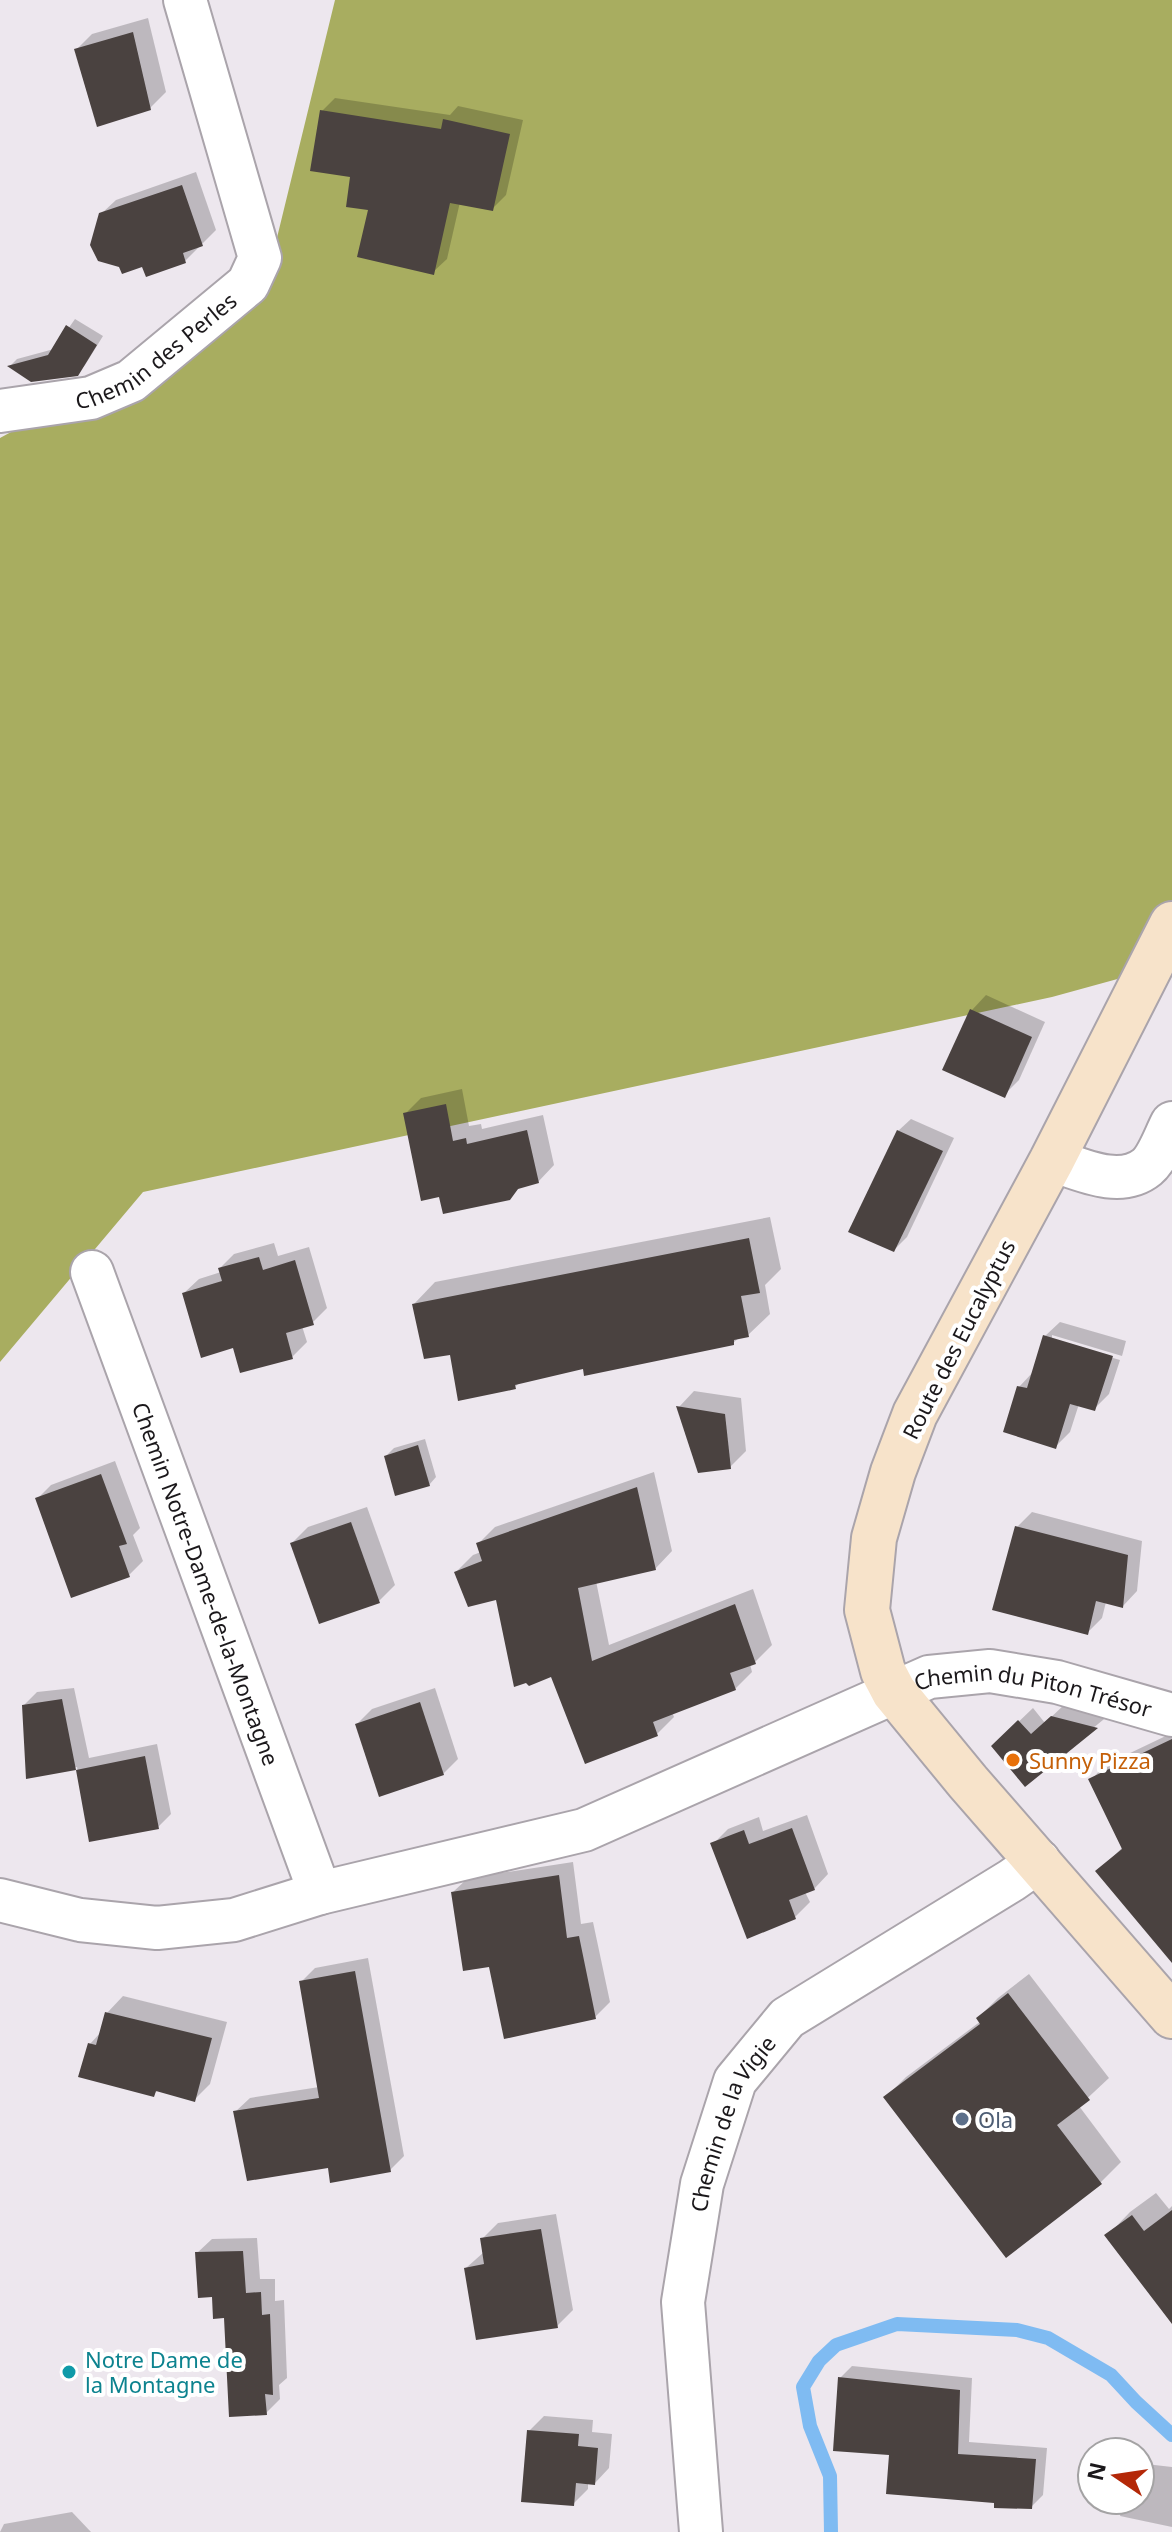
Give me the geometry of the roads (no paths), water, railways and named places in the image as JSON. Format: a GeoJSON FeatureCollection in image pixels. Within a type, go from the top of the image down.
{"type":"FeatureCollection","features":[{"type":"Feature","properties":{"kind":"main road","name":"Route des Eucalyptus"},"geometry":{"type":"LineString","coordinates":[[1172,924],[1052,1160],[915,1414],[883,1503],[874,1538],[867,1610],[883,1671],[894,1692],[968,1782],[1172,2016]]}},
{"type":"Feature","properties":{"kind":"street","name":"Chemin des Perles"},"geometry":{"type":"LineString","coordinates":[[0,411],[91,398],[131,381],[248,284],[260,258],[185,0]]}},
{"type":"Feature","properties":{"kind":"street"},"geometry":{"type":"LineString","coordinates":[[1052,1160],[1106,1177],[1135,1172],[1148,1166],[1172,1123]]}},
{"type":"Feature","properties":{"kind":"street","name":"Chemin Notre-Dame-de-la-Montagne"},"geometry":{"type":"LineString","coordinates":[[92,1272],[320,1893]]}},
{"type":"Feature","properties":{"kind":"street","name":"Chemin du Piton Trésor"},"geometry":{"type":"LineString","coordinates":[[894,1692],[929,1677],[990,1671],[1057,1682],[1172,1715]]}},
{"type":"Feature","properties":{"kind":"street"},"geometry":{"type":"LineString","coordinates":[[0,1900],[80,1920],[157,1928],[234,1920],[320,1893],[584,1830],[894,1692]]}},
{"type":"Feature","properties":{"kind":"street","name":"Chemin de la Vigie"},"geometry":{"type":"LineString","coordinates":[[701,2532],[683,2302],[702,2184],[735,2081],[787,2018],[1039,1861]]}},
{"type":"Feature","properties":{"kind":"waterway"},"geometry":{"type":"LineString","coordinates":[[831,2532],[830,2476],[810,2426],[803,2387],[819,2361],[836,2345],[897,2324],[1017,2330],[1048,2338],[1111,2375],[1172,2435]]}},
{"type":"Feature","properties":{"kind":"place","name":"Sunny Pizza"},"geometry":{"type":"Point","coordinates":[1013,1760]}},
{"type":"Feature","properties":{"kind":"place","name":"Ola"},"geometry":{"type":"Point","coordinates":[962,2119]}},
{"type":"Feature","properties":{"kind":"place","name":"Notre Dame de la Montagne"},"geometry":{"type":"Point","coordinates":[69,2372]}}]}
